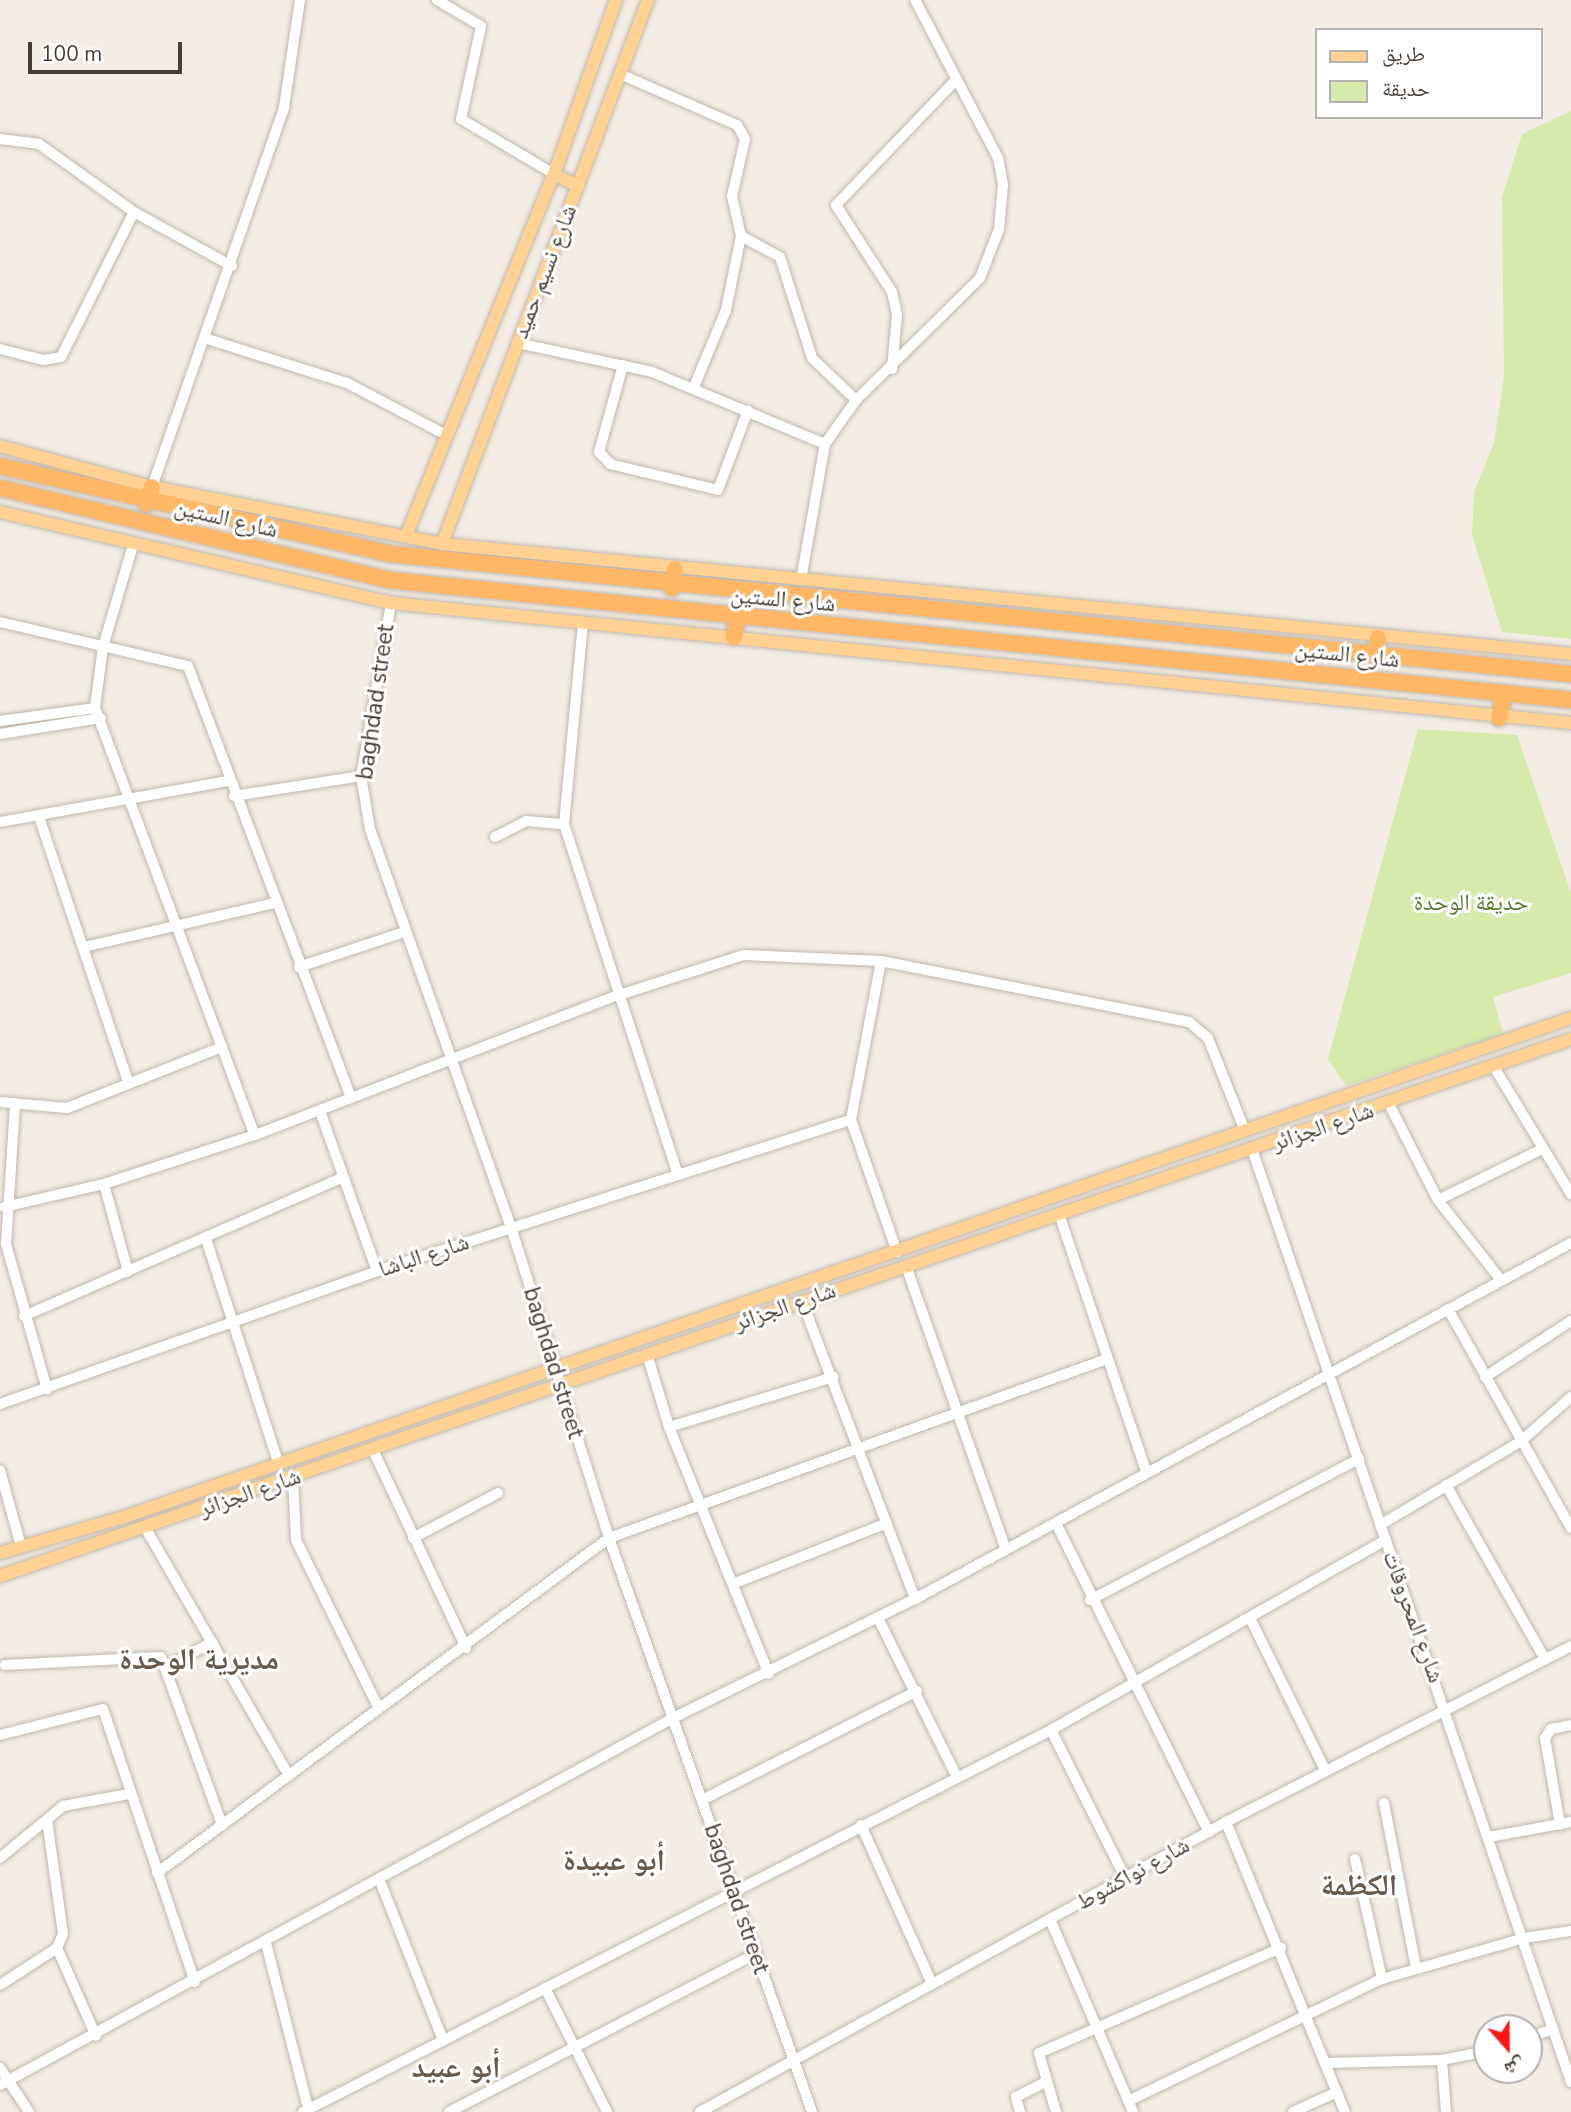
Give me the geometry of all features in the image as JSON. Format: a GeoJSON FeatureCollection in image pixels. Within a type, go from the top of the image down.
{"type":"FeatureCollection","features":[{"type":"Feature","properties":{"kind":"highway","name":"شارع الستين"},"geometry":{"type":"LineString","coordinates":[[0,466],[146,504],[391,554],[673,587],[1571,674]]}},
{"type":"Feature","properties":{"kind":"highway"},"geometry":{"type":"LineString","coordinates":[[146,504],[152,487]]}},
{"type":"Feature","properties":{"kind":"highway","name":"شارع الستين"},"geometry":{"type":"LineString","coordinates":[[0,488],[387,580],[737,619],[1571,700]]}},
{"type":"Feature","properties":{"kind":"highway"},"geometry":{"type":"LineString","coordinates":[[673,587],[675,569]]}},
{"type":"Feature","properties":{"kind":"highway"},"geometry":{"type":"LineString","coordinates":[[734,637],[737,619]]}},
{"type":"Feature","properties":{"kind":"highway"},"geometry":{"type":"LineString","coordinates":[[1376,656],[1378,638]]}},
{"type":"Feature","properties":{"kind":"highway"},"geometry":{"type":"LineString","coordinates":[[1237,666],[1242,643]]}},
{"type":"Feature","properties":{"kind":"highway"},"geometry":{"type":"LineString","coordinates":[[1499,718],[1504,694]]}},
{"type":"Feature","properties":{"kind":"main road","name":"شارع نسيم حميد"},"geometry":{"type":"LineString","coordinates":[[406,536],[554,174],[616,0]]}},
{"type":"Feature","properties":{"kind":"main road","name":"شارع نسيم حميد"},"geometry":{"type":"LineString","coordinates":[[442,544],[648,0]]}},
{"type":"Feature","properties":{"kind":"main road"},"geometry":{"type":"LineString","coordinates":[[554,174],[578,186]]}},
{"type":"Feature","properties":{"kind":"main road","name":"شارع الستين"},"geometry":{"type":"LineString","coordinates":[[0,446],[152,487],[442,544],[1378,638],[1571,654]]}},
{"type":"Feature","properties":{"kind":"main road","name":"شارع الستين"},"geometry":{"type":"LineString","coordinates":[[0,512],[391,603],[1499,718],[1571,723]]}},
{"type":"Feature","properties":{"kind":"main road","name":"شارع الجزائر"},"geometry":{"type":"LineString","coordinates":[[0,1553],[130,1515],[1571,1017]]}},
{"type":"Feature","properties":{"kind":"main road","name":"شارع الجزائر"},"geometry":{"type":"LineString","coordinates":[[0,1576],[146,1530],[647,1354],[1059,1213],[1253,1152],[1571,1040]]}},
{"type":"Feature","properties":{"kind":"main road"},"geometry":{"type":"LineString","coordinates":[[1245,1130],[1253,1152]]}},
{"type":"Feature","properties":{"kind":"main road"},"geometry":{"type":"LineString","coordinates":[[897,1252],[906,1266]]}},
{"type":"Feature","properties":{"kind":"main road"},"geometry":{"type":"LineString","coordinates":[[130,1515],[146,1530]]}},
{"type":"Feature","properties":{"kind":"street"},"geometry":{"type":"LineString","coordinates":[[152,487],[232,266],[284,107],[300,0]]}},
{"type":"Feature","properties":{"kind":"street"},"geometry":{"type":"LineString","coordinates":[[437,0],[481,26],[461,119],[554,174]]}},
{"type":"Feature","properties":{"kind":"street"},"geometry":{"type":"LineString","coordinates":[[801,580],[825,444],[856,400],[892,369],[980,278],[994,255],[1003,206],[998,158],[955,81],[915,0]]}},
{"type":"Feature","properties":{"kind":"street"},"geometry":{"type":"LineString","coordinates":[[620,74],[743,131],[732,196],[741,236],[726,310],[694,387]]}},
{"type":"Feature","properties":{"kind":"street"},"geometry":{"type":"LineString","coordinates":[[892,369],[897,314],[892,292],[836,205],[955,81]]}},
{"type":"Feature","properties":{"kind":"street"},"geometry":{"type":"LineString","coordinates":[[0,139],[39,144],[134,212],[232,266]]}},
{"type":"Feature","properties":{"kind":"street"},"geometry":{"type":"LineString","coordinates":[[0,349],[43,360],[61,357],[134,212]]}},
{"type":"Feature","properties":{"kind":"street"},"geometry":{"type":"LineString","coordinates":[[741,236],[780,257],[812,358],[856,400]]}},
{"type":"Feature","properties":{"kind":"street"},"geometry":{"type":"LineString","coordinates":[[204,338],[347,383],[446,435]]}},
{"type":"Feature","properties":{"kind":"street"},"geometry":{"type":"LineString","coordinates":[[517,343],[624,365],[694,387],[825,444]]}},
{"type":"Feature","properties":{"kind":"street"},"geometry":{"type":"LineString","coordinates":[[624,365],[599,452],[610,464],[718,490],[748,410]]}},
{"type":"Feature","properties":{"kind":"street"},"geometry":{"type":"LineString","coordinates":[[133,545],[103,647],[98,713],[175,926],[255,1135]]}},
{"type":"Feature","properties":{"kind":"street","name":"baghdad street"},"geometry":{"type":"LineString","coordinates":[[391,603],[361,776],[404,932],[511,1227],[609,1538],[812,2112]]}},
{"type":"Feature","properties":{"kind":"street"},"geometry":{"type":"LineString","coordinates":[[0,622],[188,666],[274,903],[351,1098]]}},
{"type":"Feature","properties":{"kind":"street"},"geometry":{"type":"LineString","coordinates":[[583,623],[564,824],[616,996],[677,1172]]}},
{"type":"Feature","properties":{"kind":"street"},"geometry":{"type":"LineString","coordinates":[[0,721],[98,713]]}},
{"type":"Feature","properties":{"kind":"street"},"geometry":{"type":"LineString","coordinates":[[0,734],[98,713]]}},
{"type":"Feature","properties":{"kind":"street"},"geometry":{"type":"LineString","coordinates":[[234,796],[361,776]]}},
{"type":"Feature","properties":{"kind":"street"},"geometry":{"type":"LineString","coordinates":[[0,822],[39,817],[130,796],[228,781]]}},
{"type":"Feature","properties":{"kind":"street"},"geometry":{"type":"LineString","coordinates":[[39,817],[128,1082]]}},
{"type":"Feature","properties":{"kind":"street"},"geometry":{"type":"LineString","coordinates":[[495,837],[526,821],[564,824]]}},
{"type":"Feature","properties":{"kind":"street"},"geometry":{"type":"LineString","coordinates":[[84,947],[274,903]]}},
{"type":"Feature","properties":{"kind":"street"},"geometry":{"type":"LineString","coordinates":[[299,967],[404,932]]}},
{"type":"Feature","properties":{"kind":"street"},"geometry":{"type":"LineString","coordinates":[[4,1207],[104,1184],[255,1135],[452,1062],[616,996],[744,955],[881,961],[1189,1022],[1208,1038],[1245,1130]]}},
{"type":"Feature","properties":{"kind":"street"},"geometry":{"type":"LineString","coordinates":[[881,961],[851,1119],[897,1252]]}},
{"type":"Feature","properties":{"kind":"street"},"geometry":{"type":"LineString","coordinates":[[0,1102],[68,1108],[222,1047]]}},
{"type":"Feature","properties":{"kind":"street"},"geometry":{"type":"LineString","coordinates":[[1494,1067],[1571,1194]]}},
{"type":"Feature","properties":{"kind":"street"},"geometry":{"type":"LineString","coordinates":[[1389,1104],[1438,1200],[1501,1280]]}},
{"type":"Feature","properties":{"kind":"street"},"geometry":{"type":"LineString","coordinates":[[15,1105],[4,1207],[3,1244],[47,1389]]}},
{"type":"Feature","properties":{"kind":"street"},"geometry":{"type":"LineString","coordinates":[[320,1111],[377,1271]]}},
{"type":"Feature","properties":{"kind":"street","name":"شارع الباشا"},"geometry":{"type":"LineString","coordinates":[[0,1404],[377,1271],[677,1172],[851,1119]]}},
{"type":"Feature","properties":{"kind":"street"},"geometry":{"type":"LineString","coordinates":[[1438,1200],[1542,1149]]}},
{"type":"Feature","properties":{"kind":"street","name":"شارع المحروقات"},"geometry":{"type":"LineString","coordinates":[[1253,1152],[1330,1369],[1380,1525],[1446,1708],[1571,2082]]}},
{"type":"Feature","properties":{"kind":"street"},"geometry":{"type":"LineString","coordinates":[[24,1316],[344,1177]]}},
{"type":"Feature","properties":{"kind":"street"},"geometry":{"type":"LineString","coordinates":[[104,1184],[128,1272]]}},
{"type":"Feature","properties":{"kind":"street"},"geometry":{"type":"LineString","coordinates":[[1059,1213],[1146,1471]]}},
{"type":"Feature","properties":{"kind":"street"},"geometry":{"type":"LineString","coordinates":[[206,1239],[278,1462]]}},
{"type":"Feature","properties":{"kind":"street"},"geometry":{"type":"LineString","coordinates":[[4,2083],[195,1982],[673,1718],[769,1675],[878,1618],[1056,1523],[1330,1369],[1571,1242]]}},
{"type":"Feature","properties":{"kind":"street"},"geometry":{"type":"LineString","coordinates":[[906,1266],[952,1411],[1006,1550]]}},
{"type":"Feature","properties":{"kind":"street"},"geometry":{"type":"LineString","coordinates":[[802,1301],[834,1377],[915,1598]]}},
{"type":"Feature","properties":{"kind":"street"},"geometry":{"type":"LineString","coordinates":[[1448,1309],[1520,1442],[1571,1528]]}},
{"type":"Feature","properties":{"kind":"street"},"geometry":{"type":"LineString","coordinates":[[1485,1377],[1571,1321]]}},
{"type":"Feature","properties":{"kind":"street"},"geometry":{"type":"LineString","coordinates":[[647,1354],[669,1427],[735,1583],[769,1675]]}},
{"type":"Feature","properties":{"kind":"street"},"geometry":{"type":"LineString","coordinates":[[157,1873],[466,1648],[609,1538],[858,1444],[1107,1359]]}},
{"type":"Feature","properties":{"kind":"street"},"geometry":{"type":"LineString","coordinates":[[669,1427],[834,1377]]}},
{"type":"Feature","properties":{"kind":"street"},"geometry":{"type":"LineString","coordinates":[[1380,1525],[1520,1442],[1571,1397]]}},
{"type":"Feature","properties":{"kind":"street"},"geometry":{"type":"LineString","coordinates":[[373,1450],[466,1648]]}},
{"type":"Feature","properties":{"kind":"street"},"geometry":{"type":"LineString","coordinates":[[1090,1600],[1359,1460]]}},
{"type":"Feature","properties":{"kind":"street"},"geometry":{"type":"LineString","coordinates":[[0,1470],[21,1547]]}},
{"type":"Feature","properties":{"kind":"street"},"geometry":{"type":"LineString","coordinates":[[293,1478],[296,1540],[379,1709]]}},
{"type":"Feature","properties":{"kind":"street"},"geometry":{"type":"LineString","coordinates":[[1446,1485],[1545,1659]]}},
{"type":"Feature","properties":{"kind":"street"},"geometry":{"type":"LineString","coordinates":[[413,1538],[498,1493]]}},
{"type":"Feature","properties":{"kind":"street"},"geometry":{"type":"LineString","coordinates":[[735,1583],[887,1523]]}},
{"type":"Feature","properties":{"kind":"street"},"geometry":{"type":"LineString","coordinates":[[1056,1523],[1090,1600],[1209,1832]]}},
{"type":"Feature","properties":{"kind":"street"},"geometry":{"type":"LineString","coordinates":[[146,1530],[289,1776]]}},
{"type":"Feature","properties":{"kind":"street"},"geometry":{"type":"LineString","coordinates":[[266,1943],[307,2111],[1051,1730],[1132,1681],[1250,1618],[1386,1540]]}},
{"type":"Feature","properties":{"kind":"street"},"geometry":{"type":"LineString","coordinates":[[878,1618],[917,1691],[957,1777]]}},
{"type":"Feature","properties":{"kind":"street"},"geometry":{"type":"LineString","coordinates":[[1250,1618],[1325,1770]]}},
{"type":"Feature","properties":{"kind":"street"},"geometry":{"type":"LineString","coordinates":[[165,1668],[212,1642]]}},
{"type":"Feature","properties":{"kind":"street","name":"شارع نواكشوط"},"geometry":{"type":"LineString","coordinates":[[700,2112],[1226,1822],[1571,1646]]}},
{"type":"Feature","properties":{"kind":"street"},"geometry":{"type":"LineString","coordinates":[[5,1665],[161,1657],[222,1825]]}},
{"type":"Feature","properties":{"kind":"street"},"geometry":{"type":"LineString","coordinates":[[702,1800],[917,1691]]}},
{"type":"Feature","properties":{"kind":"street"},"geometry":{"type":"LineString","coordinates":[[0,1735],[103,1709],[129,1794],[195,1982]]}},
{"type":"Feature","properties":{"kind":"street"},"geometry":{"type":"LineString","coordinates":[[1489,1838],[1565,1823],[1545,1738],[1551,1730],[1571,1725]]}},
{"type":"Feature","properties":{"kind":"street"},"geometry":{"type":"LineString","coordinates":[[1051,1730],[1126,1879]]}},
{"type":"Feature","properties":{"kind":"street"},"geometry":{"type":"LineString","coordinates":[[0,1858],[63,1806],[129,1794]]}},
{"type":"Feature","properties":{"kind":"street"},"geometry":{"type":"LineString","coordinates":[[1384,1803],[1416,1968]]}},
{"type":"Feature","properties":{"kind":"street"},"geometry":{"type":"LineString","coordinates":[[0,1985],[57,1948],[63,1934],[47,1820]]}},
{"type":"Feature","properties":{"kind":"street"},"geometry":{"type":"LineString","coordinates":[[1226,1822],[1281,1948],[1345,2112]]}},
{"type":"Feature","properties":{"kind":"street"},"geometry":{"type":"LineString","coordinates":[[861,1825],[932,1984]]}},
{"type":"Feature","properties":{"kind":"street"},"geometry":{"type":"LineString","coordinates":[[1355,1859],[1382,1979]]}},
{"type":"Feature","properties":{"kind":"street"},"geometry":{"type":"LineString","coordinates":[[380,1881],[443,2040]]}},
{"type":"Feature","properties":{"kind":"street"},"geometry":{"type":"LineString","coordinates":[[1050,1919],[1133,2112]]}},
{"type":"Feature","properties":{"kind":"street"},"geometry":{"type":"LineString","coordinates":[[1128,2101],[1382,1979],[1524,1938],[1571,1931]]}},
{"type":"Feature","properties":{"kind":"street"},"geometry":{"type":"LineString","coordinates":[[57,1948],[96,2036]]}},
{"type":"Feature","properties":{"kind":"street"},"geometry":{"type":"LineString","coordinates":[[1056,2112],[1045,2082],[1039,2053],[1281,1948]]}},
{"type":"Feature","properties":{"kind":"street"},"geometry":{"type":"LineString","coordinates":[[449,2112],[574,2050],[755,1954]]}},
{"type":"Feature","properties":{"kind":"street"},"geometry":{"type":"LineString","coordinates":[[545,1988],[607,2112]]}},
{"type":"Feature","properties":{"kind":"street"},"geometry":{"type":"LineString","coordinates":[[1543,2032],[1553,2029]]}},
{"type":"Feature","properties":{"kind":"street"},"geometry":{"type":"LineString","coordinates":[[1325,2063],[1442,2060],[1473,2054]]}},
{"type":"Feature","properties":{"kind":"street"},"geometry":{"type":"LineString","coordinates":[[1442,2060],[1446,2112]]}},
{"type":"Feature","properties":{"kind":"street"},"geometry":{"type":"LineString","coordinates":[[0,2068],[4,2083],[29,2112]]}},
{"type":"Feature","properties":{"kind":"street"},"geometry":{"type":"LineString","coordinates":[[1020,2112],[1016,2097],[1045,2082]]}},
{"type":"Feature","properties":{"kind":"street"},"geometry":{"type":"LineString","coordinates":[[1293,2112],[1337,2092]]}},
{"type":"Feature","properties":{"kind":"green space"},"geometry":{"type":"Polygon","coordinates":[[[1571,111],[1571,639],[1502,632],[1472,535],[1474,492],[1494,443],[1504,375],[1502,197],[1522,134],[1571,111]]]}},
{"type":"Feature","properties":{"kind":"green space","name":"حديقة الوحدة"},"geometry":{"type":"Polygon","coordinates":[[[1418,729],[1517,735],[1571,893],[1571,973],[1493,997],[1503,1034],[1346,1086],[1328,1059],[1418,729]]]}},
{"type":"Feature","properties":{"kind":"district","name":"مديرية الوحدة"},"geometry":{"type":"Point","coordinates":[199,1660]}},
{"type":"Feature","properties":{"kind":"district","name":"أبو عبيدة"},"geometry":{"type":"Point","coordinates":[614,1861]}},
{"type":"Feature","properties":{"kind":"district","name":"الكظمة"},"geometry":{"type":"Point","coordinates":[1359,1886]}},
{"type":"Feature","properties":{"kind":"district","name":"أبو عبيد"},"geometry":{"type":"Point","coordinates":[456,2068]}}]}
